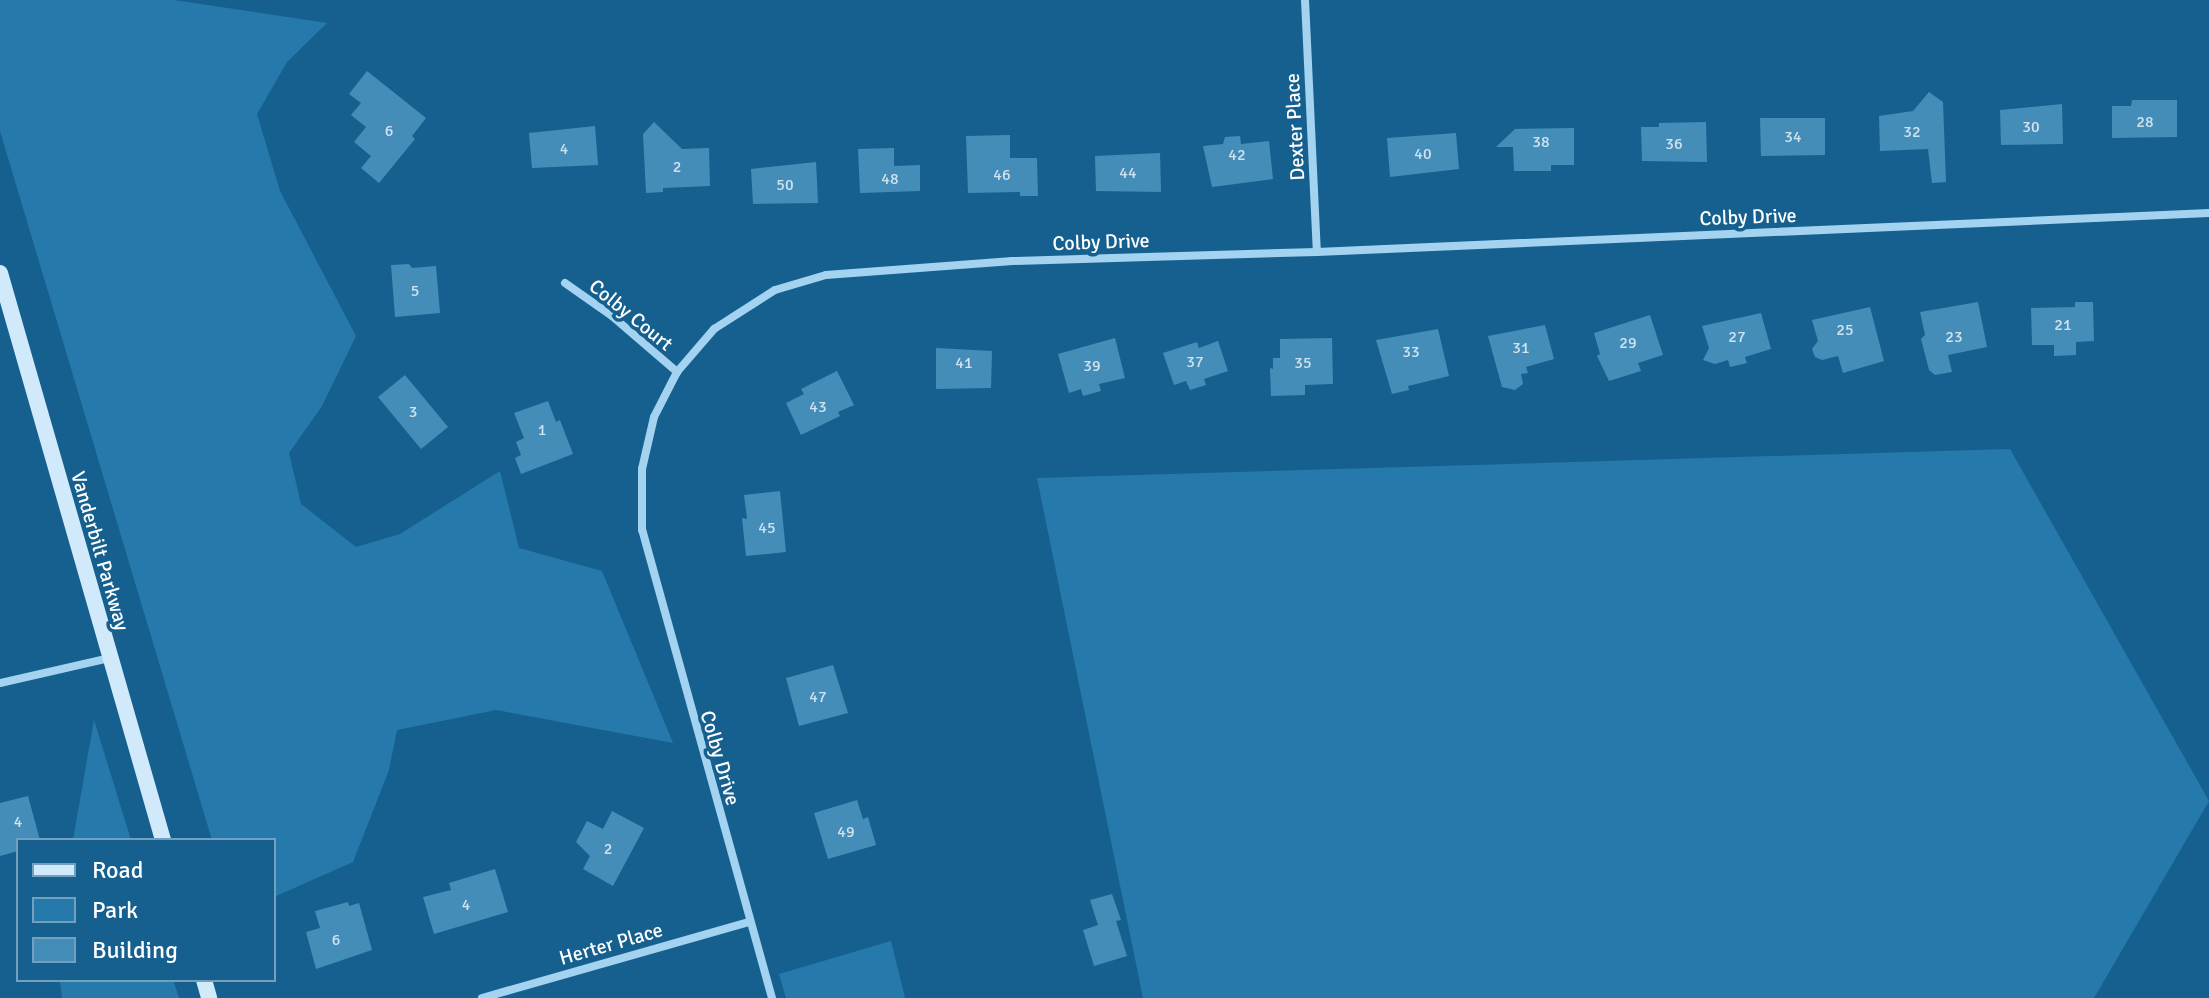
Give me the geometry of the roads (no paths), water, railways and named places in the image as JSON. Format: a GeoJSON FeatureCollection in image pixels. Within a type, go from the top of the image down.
{"type":"FeatureCollection","features":[{"type":"Feature","properties":{"kind":"main road","name":"Vanderbilt Parkway"},"geometry":{"type":"LineString","coordinates":[[0,273],[162,838]]}},
{"type":"Feature","properties":{"kind":"street","name":"Dexter Place"},"geometry":{"type":"LineString","coordinates":[[1305,0],[1317,252]]}},
{"type":"Feature","properties":{"kind":"street","name":"Colby Drive"},"geometry":{"type":"LineString","coordinates":[[772,998],[642,530],[642,469],[654,417],[677,372],[714,329],[775,290],[826,275],[1012,261],[1317,252],[2209,213]]}},
{"type":"Feature","properties":{"kind":"street","name":"Colby Court"},"geometry":{"type":"LineString","coordinates":[[565,283],[612,316],[677,372]]}},
{"type":"Feature","properties":{"kind":"street"},"geometry":{"type":"LineString","coordinates":[[0,683],[110,658]]}},
{"type":"Feature","properties":{"kind":"street","name":"Herter Place"},"geometry":{"type":"LineString","coordinates":[[482,998],[749,922]]}}]}
